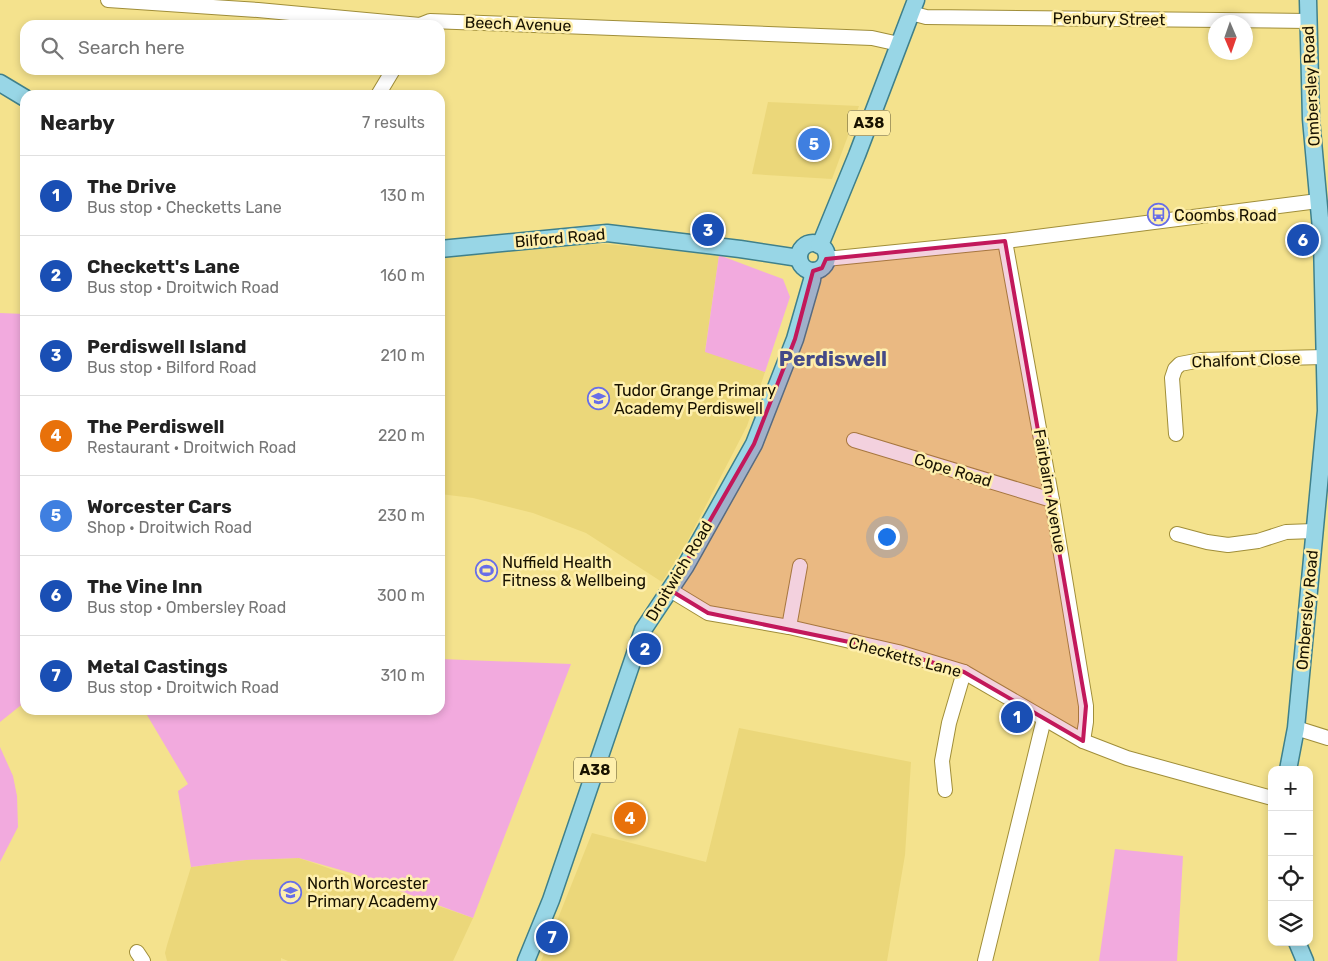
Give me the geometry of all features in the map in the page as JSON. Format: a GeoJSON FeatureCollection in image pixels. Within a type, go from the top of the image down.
{"type":"FeatureCollection","features":[{"type":"Feature","properties":{"kind":"main road","name":"Ombersley Road"},"geometry":{"type":"LineString","coordinates":[[1289,766],[1296,728],[1327,411],[1325,239],[1318,201],[1311,119],[1308,0]]}},
{"type":"Feature","properties":{"kind":"main road","name":"A38"},"geometry":{"type":"LineString","coordinates":[[822,252],[823,238],[857,155],[913,6]]}},
{"type":"Feature","properties":{"kind":"main road"},"geometry":{"type":"LineString","coordinates":[[0,84],[20,95]]}},
{"type":"Feature","properties":{"kind":"main road","name":"Bilford Road"},"geometry":{"type":"LineString","coordinates":[[445,249],[607,233],[799,258]]}},
{"type":"Feature","properties":{"kind":"main road"},"geometry":{"type":"LineString","coordinates":[[812,244],[822,252],[822,268],[813,271],[804,268],[799,258],[801,250],[806,245],[812,244]]}},
{"type":"Feature","properties":{"kind":"main road","name":"Droitwich Road"},"geometry":{"type":"LineString","coordinates":[[526,961],[551,900],[643,630],[670,590],[754,444],[795,339],[813,271]]}},
{"type":"Feature","properties":{"kind":"main road"},"geometry":{"type":"LineString","coordinates":[[1299,946],[1305,961]]}},
{"type":"Feature","properties":{"kind":"street","name":"Beech Avenue"},"geometry":{"type":"LineString","coordinates":[[108,0],[258,10],[366,20]]}},
{"type":"Feature","properties":{"kind":"street","name":"Penbury Street"},"geometry":{"type":"LineString","coordinates":[[913,6],[926,17],[1308,21]]}},
{"type":"Feature","properties":{"kind":"street","name":"Beech Avenue"},"geometry":{"type":"LineString","coordinates":[[445,22],[872,38],[899,44]]}},
{"type":"Feature","properties":{"kind":"street"},"geometry":{"type":"LineString","coordinates":[[381,90],[390,75]]}},
{"type":"Feature","properties":{"kind":"street"},"geometry":{"type":"LineString","coordinates":[[822,252],[1005,241],[1318,201]]}},
{"type":"Feature","properties":{"kind":"street","name":"Fairbairn Avenue"},"geometry":{"type":"LineString","coordinates":[[1005,241],[1052,500],[1086,706],[1083,741]]}},
{"type":"Feature","properties":{"kind":"street","name":"Chalfont Close"},"geometry":{"type":"LineString","coordinates":[[1176,434],[1172,378],[1175,369],[1180,364],[1201,360],[1325,358]]}},
{"type":"Feature","properties":{"kind":"street","name":"Cope Road"},"geometry":{"type":"LineString","coordinates":[[854,440],[1052,500]]}},
{"type":"Feature","properties":{"kind":"street"},"geometry":{"type":"LineString","coordinates":[[1177,534],[1206,542],[1228,545],[1258,541],[1286,532],[1314,531]]}},
{"type":"Feature","properties":{"kind":"street"},"geometry":{"type":"LineString","coordinates":[[789,627],[800,566]]}},
{"type":"Feature","properties":{"kind":"street","name":"Checketts Lane"},"geometry":{"type":"LineString","coordinates":[[670,590],[708,613],[789,627],[898,652],[964,672],[1083,741],[1126,758],[1268,797]]}},
{"type":"Feature","properties":{"kind":"street"},"geometry":{"type":"LineString","coordinates":[[945,790],[942,761],[949,723],[964,672]]}},
{"type":"Feature","properties":{"kind":"street"},"geometry":{"type":"LineString","coordinates":[[986,961],[1044,719]]}},
{"type":"Feature","properties":{"kind":"street"},"geometry":{"type":"LineString","coordinates":[[1296,728],[1328,738]]}},
{"type":"Feature","properties":{"kind":"highlighted area"},"geometry":{"type":"Polygon","coordinates":[[[1005,241],[1086,706],[1083,741],[964,672],[898,652],[708,613],[670,590],[754,444],[795,339],[813,271],[822,268],[826,259],[1005,241]]]}},
{"type":"Feature","properties":{"kind":"shaded area"},"geometry":{"type":"Polygon","coordinates":[[[768,102],[859,106],[832,179],[752,174],[768,102]]]}},
{"type":"Feature","properties":{"kind":"shaded area","name":"Tudor Grange Primary Academy Perdiswell"},"geometry":{"type":"Polygon","coordinates":[[[605,244],[719,255],[705,351],[765,372],[747,426],[686,544],[662,582],[586,533],[533,513],[473,498],[445,495],[445,257],[565,245],[605,244]]]}},
{"type":"Feature","properties":{"kind":"shaded area"},"geometry":{"type":"Polygon","coordinates":[[[719,255],[783,279],[790,297],[765,372],[705,352],[719,255]]]}},
{"type":"Feature","properties":{"kind":"shaded area"},"geometry":{"type":"Polygon","coordinates":[[[0,313],[20,314],[20,706],[0,722],[0,313]]]}},
{"type":"Feature","properties":{"kind":"shaded area"},"geometry":{"type":"Polygon","coordinates":[[[445,659],[571,664],[473,918],[351,873],[299,858],[246,860],[191,867],[178,791],[188,784],[147,715],[445,715],[445,659]]]}},
{"type":"Feature","properties":{"kind":"shaded area"},"geometry":{"type":"Polygon","coordinates":[[[739,728],[911,762],[905,855],[887,961],[541,961],[592,833],[706,862],[739,728]]]}},
{"type":"Feature","properties":{"kind":"shaded area"},"geometry":{"type":"Polygon","coordinates":[[[0,747],[13,776],[17,796],[18,827],[0,862],[0,747]]]}},
{"type":"Feature","properties":{"kind":"shaded area"},"geometry":{"type":"Polygon","coordinates":[[[1115,849],[1183,856],[1177,961],[1099,961],[1115,849]]]}},
{"type":"Feature","properties":{"kind":"shaded area","name":"North Worcester Primary Academy"},"geometry":{"type":"Polygon","coordinates":[[[299,858],[473,918],[453,961],[288,961],[281,958],[281,961],[167,961],[165,953],[167,945],[191,867],[246,860],[299,858]]]}},
{"type":"Feature","properties":{"kind":"place","name":"Worcester Cars"},"geometry":{"type":"Point","coordinates":[814,144]}},
{"type":"Feature","properties":{"kind":"place","name":"Coombs Road"},"geometry":{"type":"Point","coordinates":[1158,215]}},
{"type":"Feature","properties":{"kind":"place","name":"Perdiswell Island"},"geometry":{"type":"Point","coordinates":[708,230]}},
{"type":"Feature","properties":{"kind":"place","name":"The Vine Inn"},"geometry":{"type":"Point","coordinates":[1303,240]}},
{"type":"Feature","properties":{"kind":"place","name":"Tudor Grange Primary Academy Perdiswell"},"geometry":{"type":"Point","coordinates":[598,399]}},
{"type":"Feature","properties":{"kind":"place","name":"Nuffield Health Fitness & Wellbeing"},"geometry":{"type":"Point","coordinates":[486,571]}},
{"type":"Feature","properties":{"kind":"place","name":"Checkett's Lane"},"geometry":{"type":"Point","coordinates":[645,649]}},
{"type":"Feature","properties":{"kind":"place","name":"The Drive"},"geometry":{"type":"Point","coordinates":[1017,717]}},
{"type":"Feature","properties":{"kind":"place","name":"The Perdiswell"},"geometry":{"type":"Point","coordinates":[630,818]}},
{"type":"Feature","properties":{"kind":"place","name":"North Worcester Primary Academy"},"geometry":{"type":"Point","coordinates":[291,892]}},
{"type":"Feature","properties":{"kind":"place","name":"Metal Castings"},"geometry":{"type":"Point","coordinates":[552,937]}},
{"type":"Feature","properties":{"kind":"district","name":"Perdiswell"},"geometry":{"type":"Point","coordinates":[833,358]}}]}
